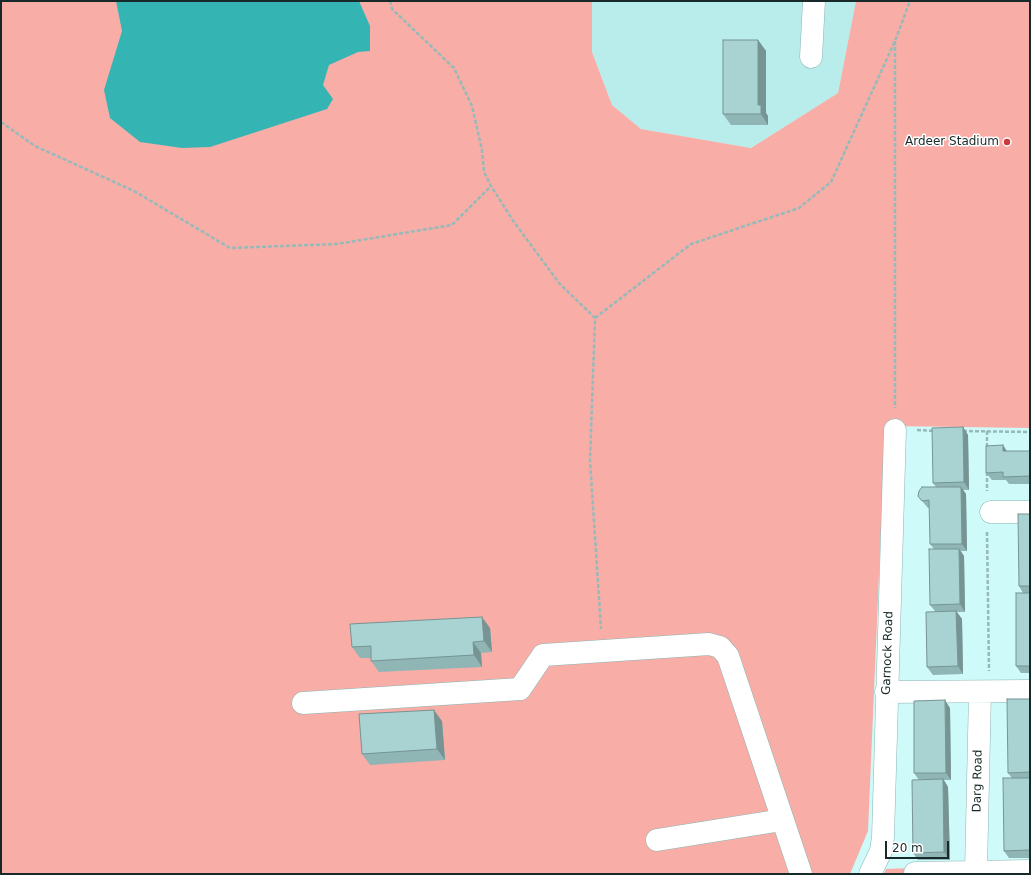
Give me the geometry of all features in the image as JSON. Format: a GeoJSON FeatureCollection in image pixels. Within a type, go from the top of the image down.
{"type":"FeatureCollection","features":[{"type":"Feature","properties":{"kind":"street"},"geometry":{"type":"LineString","coordinates":[[811,57],[814,1]]}},
{"type":"Feature","properties":{"kind":"street","name":"Garnock Road"},"geometry":{"type":"LineString","coordinates":[[870,874],[881,851],[883,837],[886,692],[895,430]]}},
{"type":"Feature","properties":{"kind":"street"},"geometry":{"type":"LineString","coordinates":[[989,513],[1030,512]]}},
{"type":"Feature","properties":{"kind":"street"},"geometry":{"type":"LineString","coordinates":[[303,703],[520,689],[543,655],[709,644],[720,647],[728,656],[801,874]]}},
{"type":"Feature","properties":{"kind":"street"},"geometry":{"type":"LineString","coordinates":[[886,692],[1030,691]]}},
{"type":"Feature","properties":{"kind":"street","name":"Darg Road"},"geometry":{"type":"LineString","coordinates":[[976,871],[984,692]]}},
{"type":"Feature","properties":{"kind":"street"},"geometry":{"type":"LineString","coordinates":[[657,840],[782,820]]}},
{"type":"Feature","properties":{"kind":"street"},"geometry":{"type":"LineString","coordinates":[[915,873],[1030,871]]}},
{"type":"Feature","properties":{"kind":"path"},"geometry":{"type":"LineString","coordinates":[[390,1],[392,9],[454,68],[472,106],[482,150],[484,172],[491,186],[514,222],[559,283],[595,318],[590,460],[596,534],[602,651]]}},
{"type":"Feature","properties":{"kind":"path"},"geometry":{"type":"LineString","coordinates":[[595,318],[691,244],[799,208],[831,182],[895,41],[910,1]]}},
{"type":"Feature","properties":{"kind":"path"},"geometry":{"type":"LineString","coordinates":[[895,41],[895,430],[941,431]]}},
{"type":"Feature","properties":{"kind":"path"},"geometry":{"type":"LineString","coordinates":[[1,122],[35,146],[134,191],[230,248],[337,244],[452,225],[491,186]]}},
{"type":"Feature","properties":{"kind":"path"},"geometry":{"type":"LineString","coordinates":[[956,431],[1030,432]]}},
{"type":"Feature","properties":{"kind":"path"},"geometry":{"type":"LineString","coordinates":[[987,431],[987,454]]}},
{"type":"Feature","properties":{"kind":"path"},"geometry":{"type":"LineString","coordinates":[[984,692],[989,513],[987,468]]}},
{"type":"Feature","properties":{"kind":"shaded area"},"geometry":{"type":"Polygon","coordinates":[[[1,1],[592,1],[592,52],[612,105],[641,129],[751,148],[838,93],[856,1],[1030,1],[1030,428],[890,426],[885,435],[868,831],[850,874],[1,874],[1,1]]]}},
{"type":"Feature","properties":{"kind":"shaded area"},"geometry":{"type":"Polygon","coordinates":[[[592,1],[856,1],[838,93],[751,148],[641,129],[612,105],[592,52],[592,1]]]}},
{"type":"Feature","properties":{"kind":"shaded area"},"geometry":{"type":"Polygon","coordinates":[[[912,868],[912,874],[884,874],[886,869],[912,868]]]}},
{"type":"Feature","properties":{"kind":"water"},"geometry":{"type":"Polygon","coordinates":[[[116,1],[359,1],[370,26],[370,51],[358,52],[329,65],[323,85],[333,99],[327,109],[210,147],[182,148],[140,142],[110,118],[104,90],[122,31],[116,1]]]}},
{"type":"Feature","properties":{"kind":"building"},"geometry":{"type":"Polygon","coordinates":[[[723,40],[758,40],[758,105],[761,105],[761,114],[723,114],[723,40]]]}},
{"type":"Feature","properties":{"kind":"building"},"geometry":{"type":"Polygon","coordinates":[[[963,427],[964,482],[933,483],[932,428],[963,427]]]}},
{"type":"Feature","properties":{"kind":"building"},"geometry":{"type":"Polygon","coordinates":[[[1003,445],[1003,451],[1030,451],[1030,476],[1003,477],[1003,472],[986,473],[986,446],[1003,445]]]}},
{"type":"Feature","properties":{"kind":"building"},"geometry":{"type":"Polygon","coordinates":[[[922,487],[961,487],[962,544],[930,544],[929,500],[922,501],[918,496],[922,487]]]}},
{"type":"Feature","properties":{"kind":"building"},"geometry":{"type":"Polygon","coordinates":[[[1018,514],[1030,514],[1030,586],[1019,586],[1018,514]]]}},
{"type":"Feature","properties":{"kind":"building"},"geometry":{"type":"Polygon","coordinates":[[[929,549],[959,549],[960,604],[930,605],[929,549]]]}},
{"type":"Feature","properties":{"kind":"building"},"geometry":{"type":"Polygon","coordinates":[[[1016,593],[1030,593],[1030,666],[1016,666],[1016,593]]]}},
{"type":"Feature","properties":{"kind":"building"},"geometry":{"type":"Polygon","coordinates":[[[956,611],[958,666],[927,667],[926,612],[956,611]]]}},
{"type":"Feature","properties":{"kind":"building"},"geometry":{"type":"Polygon","coordinates":[[[482,617],[484,641],[473,642],[474,655],[371,661],[371,646],[352,647],[350,624],[482,617]]]}},
{"type":"Feature","properties":{"kind":"building"},"geometry":{"type":"Polygon","coordinates":[[[1007,699],[1030,699],[1030,772],[1008,773],[1007,699]]]}},
{"type":"Feature","properties":{"kind":"building"},"geometry":{"type":"Polygon","coordinates":[[[945,700],[946,773],[914,773],[914,701],[945,700]]]}},
{"type":"Feature","properties":{"kind":"building"},"geometry":{"type":"Polygon","coordinates":[[[434,710],[437,749],[362,754],[359,714],[434,710]]]}},
{"type":"Feature","properties":{"kind":"building"},"geometry":{"type":"Polygon","coordinates":[[[1003,778],[1030,778],[1030,850],[1004,851],[1003,778]]]}},
{"type":"Feature","properties":{"kind":"building"},"geometry":{"type":"Polygon","coordinates":[[[943,779],[944,852],[913,853],[912,780],[943,779]]]}},
{"type":"Feature","properties":{"kind":"place","name":"Ardeer Stadium"},"geometry":{"type":"Point","coordinates":[1007,142]}}]}
